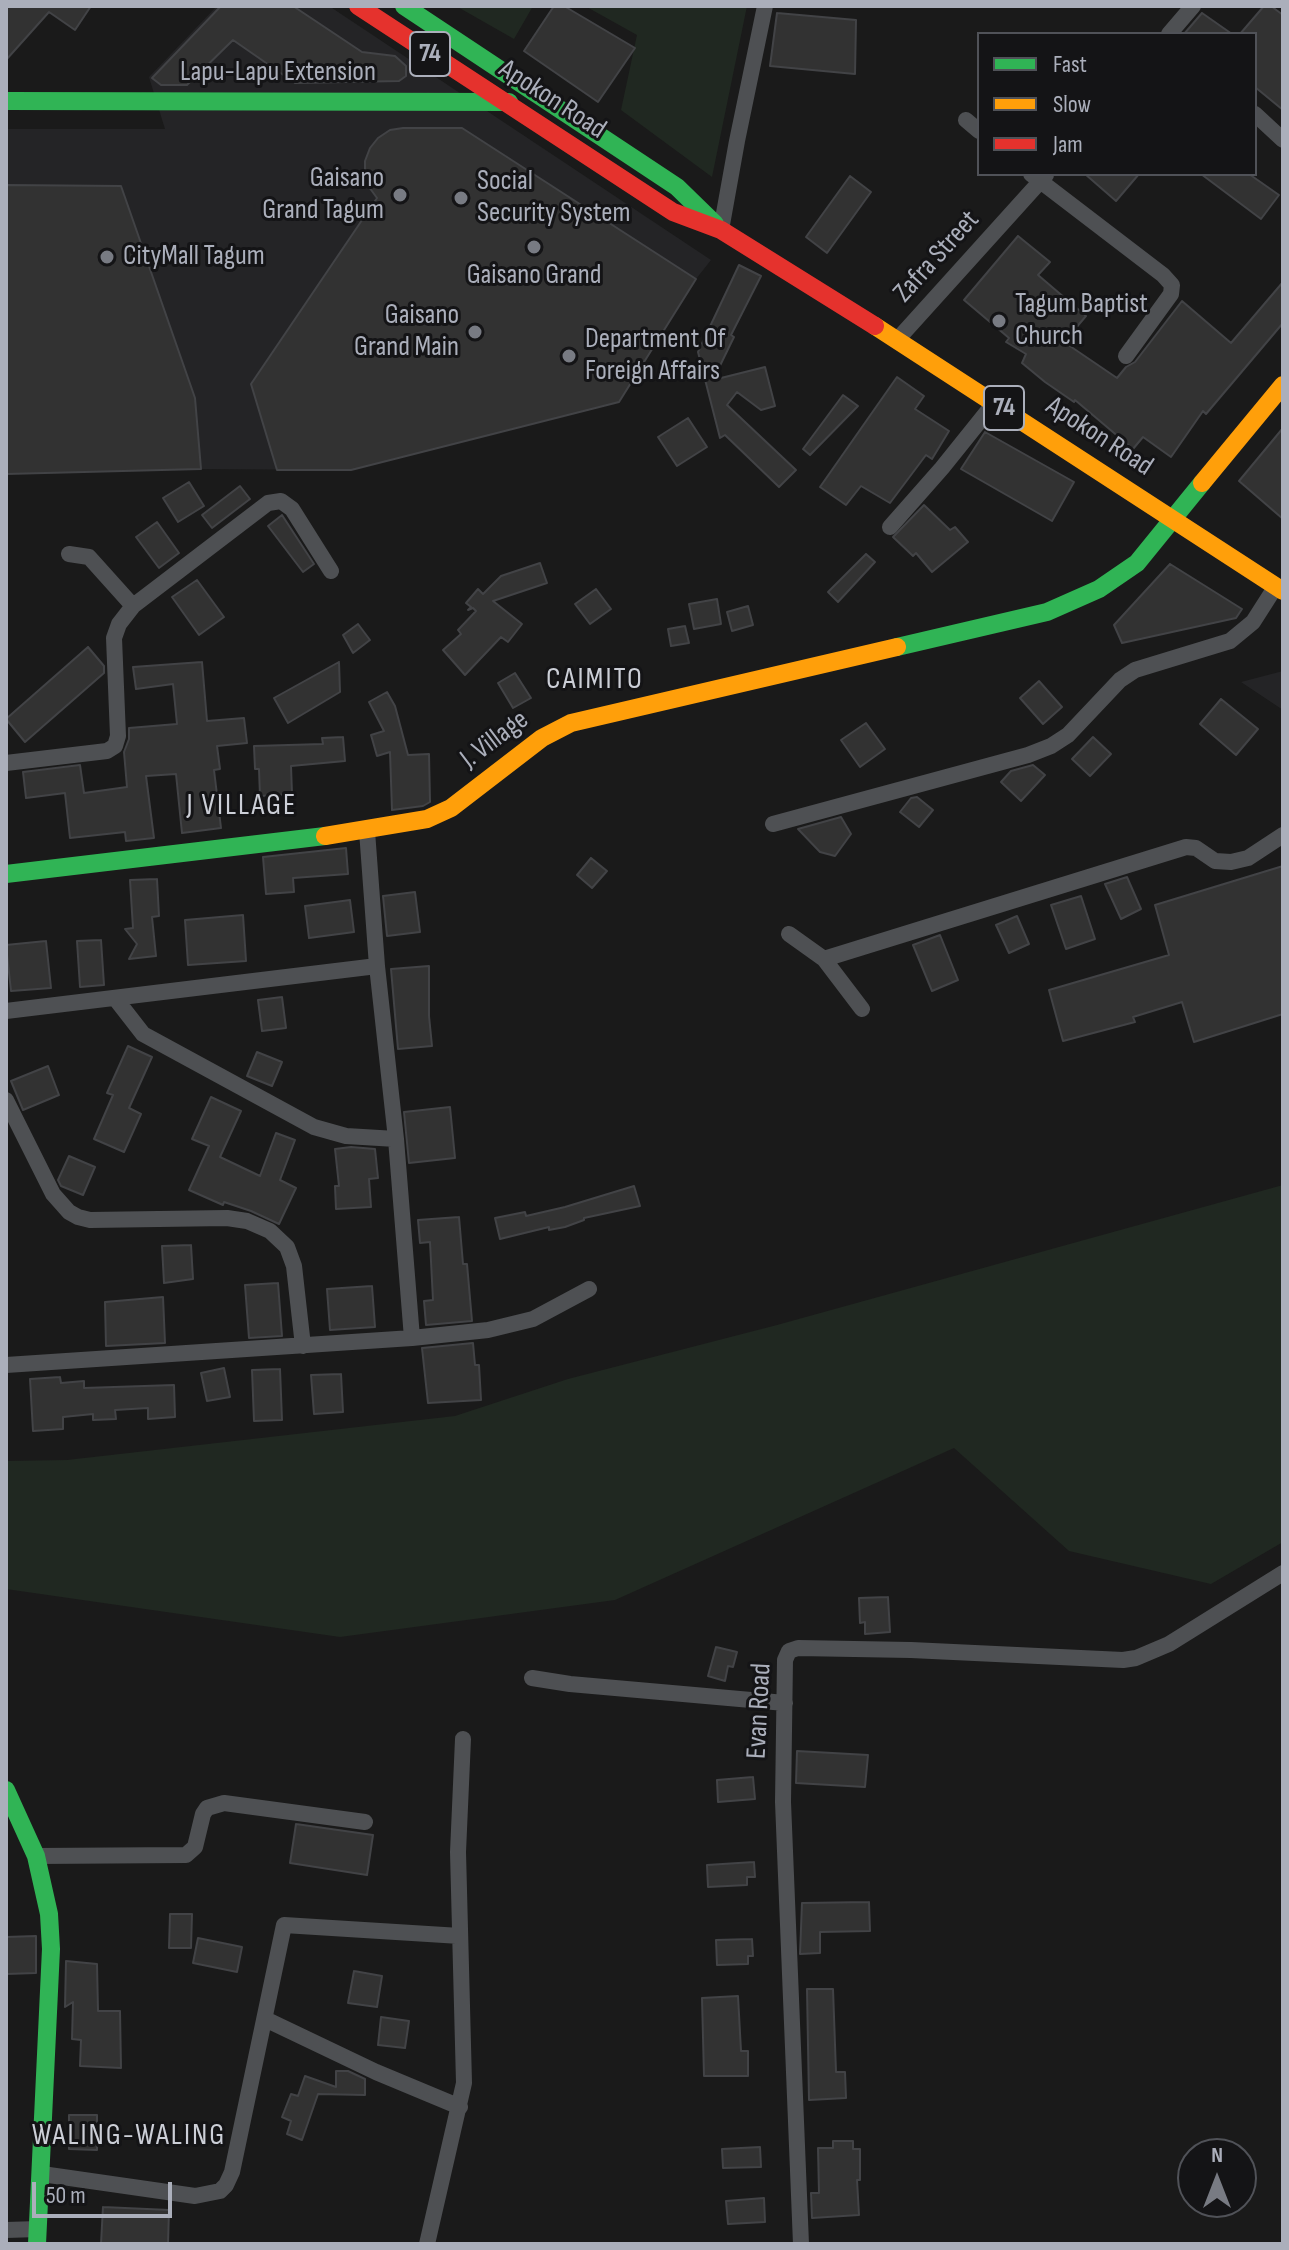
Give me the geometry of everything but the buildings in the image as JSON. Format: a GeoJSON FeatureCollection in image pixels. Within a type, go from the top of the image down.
{"type":"FeatureCollection","features":[{"type":"Feature","properties":{"kind":"main road","name":"Apokon Road"},"geometry":{"type":"LineString","coordinates":[[358,6],[673,212],[721,230],[897,340],[1280,589]]}},
{"type":"Feature","properties":{"kind":"main road","name":"Apokon Road"},"geometry":{"type":"LineString","coordinates":[[404,6],[677,187],[721,230]]}},
{"type":"Feature","properties":{"kind":"main road","name":"Lapu-Lapu Extension"},"geometry":{"type":"LineString","coordinates":[[6,101],[549,102]]}},
{"type":"Feature","properties":{"kind":"main road","name":"J. Village"},"geometry":{"type":"LineString","coordinates":[[6,874],[367,831],[427,819],[451,808],[542,738],[571,723],[1047,612],[1077,600],[1119,577],[1137,563],[1283,385]]}},
{"type":"Feature","properties":{"kind":"main road"},"geometry":{"type":"LineString","coordinates":[[6,1790],[36,1856],[49,1914],[51,1949],[37,2237]]}},
{"type":"Feature","properties":{"kind":"street"},"geometry":{"type":"LineString","coordinates":[[721,230],[765,6]]}},
{"type":"Feature","properties":{"kind":"street"},"geometry":{"type":"LineString","coordinates":[[1171,32],[1193,6]]}},
{"type":"Feature","properties":{"kind":"street"},"geometry":{"type":"LineString","coordinates":[[1257,116],[1283,140]]}},
{"type":"Feature","properties":{"kind":"street"},"geometry":{"type":"LineString","coordinates":[[1039,177],[1172,285],[1171,294],[1126,356]]}},
{"type":"Feature","properties":{"kind":"street","name":"Zafra Street"},"geometry":{"type":"LineString","coordinates":[[897,340],[1039,177]]}},
{"type":"Feature","properties":{"kind":"street"},"geometry":{"type":"LineString","coordinates":[[890,527],[958,450],[995,402]]}},
{"type":"Feature","properties":{"kind":"street"},"geometry":{"type":"LineString","coordinates":[[6,763],[107,751],[115,746],[118,736],[114,638],[119,624],[133,606],[268,503],[285,503],[292,509],[331,571]]}},
{"type":"Feature","properties":{"kind":"street"},"geometry":{"type":"LineString","coordinates":[[69,554],[89,557],[133,606]]}},
{"type":"Feature","properties":{"kind":"street"},"geometry":{"type":"LineString","coordinates":[[773,824],[1028,755],[1051,746],[1068,735],[1120,680],[1135,670],[1230,641],[1253,622],[1280,589]]}},
{"type":"Feature","properties":{"kind":"street"},"geometry":{"type":"LineString","coordinates":[[367,831],[412,1338]]}},
{"type":"Feature","properties":{"kind":"street"},"geometry":{"type":"LineString","coordinates":[[824,959],[1186,847],[1196,848],[1215,861],[1231,862],[1248,858],[1283,835]]}},
{"type":"Feature","properties":{"kind":"street"},"geometry":{"type":"LineString","coordinates":[[789,934],[824,959],[862,1009]]}},
{"type":"Feature","properties":{"kind":"street"},"geometry":{"type":"LineString","coordinates":[[6,1011],[377,966]]}},
{"type":"Feature","properties":{"kind":"street"},"geometry":{"type":"LineString","coordinates":[[115,998],[143,1034],[314,1127],[346,1136],[396,1139]]}},
{"type":"Feature","properties":{"kind":"street"},"geometry":{"type":"LineString","coordinates":[[6,1100],[53,1194],[69,1212],[78,1217],[90,1220],[227,1218],[247,1221],[270,1231],[287,1247],[294,1266],[303,1346]]}},
{"type":"Feature","properties":{"kind":"street"},"geometry":{"type":"LineString","coordinates":[[6,1365],[412,1338],[511,1326],[533,1319],[589,1289]]}},
{"type":"Feature","properties":{"kind":"street","name":"Evan Road"},"geometry":{"type":"LineString","coordinates":[[801,2244],[785,1895],[785,1660],[793,1649],[1136,1658],[1169,1644],[1283,1573]]}},
{"type":"Feature","properties":{"kind":"street"},"geometry":{"type":"LineString","coordinates":[[532,1678],[785,1703]]}},
{"type":"Feature","properties":{"kind":"street"},"geometry":{"type":"LineString","coordinates":[[427,2244],[464,2083],[458,1852],[463,1739]]}},
{"type":"Feature","properties":{"kind":"street"},"geometry":{"type":"LineString","coordinates":[[36,1856],[186,1855],[195,1847],[207,1808],[224,1803],[365,1822]]}},
{"type":"Feature","properties":{"kind":"street"},"geometry":{"type":"LineString","coordinates":[[42,2174],[195,2196],[220,2191],[232,2172],[284,1925],[460,1936]]}},
{"type":"Feature","properties":{"kind":"street"},"geometry":{"type":"LineString","coordinates":[[265,2019],[376,2072],[460,2107]]}},
{"type":"Feature","properties":{"kind":"street"},"geometry":{"type":"LineString","coordinates":[[6,2230],[37,2237]]}},
{"type":"Feature","properties":{"kind":"shaded area","name":"Gaisano Grand Tagum"},"geometry":{"type":"Polygon","coordinates":[[[217,6],[329,6],[711,260],[619,402],[351,470],[201,469],[6,474],[6,129],[165,129],[149,77],[217,6]]]}},
{"type":"Feature","properties":{"kind":"shaded area"},"geometry":{"type":"Polygon","coordinates":[[[456,6],[533,6],[514,39],[456,6]]]}},
{"type":"Feature","properties":{"kind":"shaded area"},"geometry":{"type":"Polygon","coordinates":[[[585,6],[747,6],[712,177],[621,110],[637,35],[585,6]]]}},
{"type":"Feature","properties":{"kind":"shaded area"},"geometry":{"type":"Polygon","coordinates":[[[1283,671],[1283,710],[1241,682],[1283,671]]]}},
{"type":"Feature","properties":{"kind":"shaded area"},"geometry":{"type":"Polygon","coordinates":[[[1283,1185],[1283,1542],[1211,1584],[1069,1551],[954,1448],[615,1600],[340,1637],[6,1589],[6,1461],[67,1460],[455,1416],[568,1379],[777,1325],[1283,1185]]]}},
{"type":"Feature","properties":{"kind":"traffic: fast"},"geometry":{"type":"LineString","coordinates":[[404,6],[677,187],[715,224]]}},
{"type":"Feature","properties":{"kind":"traffic: fast"},"geometry":{"type":"LineString","coordinates":[[6,101],[509,102]]}},
{"type":"Feature","properties":{"kind":"traffic: fast"},"geometry":{"type":"LineString","coordinates":[[897,647],[1047,612],[1099,589],[1137,563],[1202,483]]}},
{"type":"Feature","properties":{"kind":"traffic: fast"},"geometry":{"type":"LineString","coordinates":[[6,874],[325,836]]}},
{"type":"Feature","properties":{"kind":"traffic: fast"},"geometry":{"type":"LineString","coordinates":[[6,1790],[36,1856],[49,1914],[51,1949],[37,2244]]}},
{"type":"Feature","properties":{"kind":"traffic: slow"},"geometry":{"type":"LineString","coordinates":[[875,326],[1283,591]]}},
{"type":"Feature","properties":{"kind":"traffic: slow"},"geometry":{"type":"LineString","coordinates":[[1202,483],[1283,385]]}},
{"type":"Feature","properties":{"kind":"traffic: slow"},"geometry":{"type":"LineString","coordinates":[[325,836],[427,819],[451,808],[542,738],[571,723],[897,647]]}},
{"type":"Feature","properties":{"kind":"traffic: jam"},"geometry":{"type":"LineString","coordinates":[[358,6],[673,212],[721,230],[875,326]]}},
{"type":"Feature","properties":{"kind":"place","name":"Gaisano Grand Tagum"},"geometry":{"type":"Point","coordinates":[400,195]}},
{"type":"Feature","properties":{"kind":"place","name":"Social Security System"},"geometry":{"type":"Point","coordinates":[461,198]}},
{"type":"Feature","properties":{"kind":"place","name":"Gaisano Grand"},"geometry":{"type":"Point","coordinates":[534,247]}},
{"type":"Feature","properties":{"kind":"place","name":"CityMall Tagum"},"geometry":{"type":"Point","coordinates":[107,257]}},
{"type":"Feature","properties":{"kind":"place","name":"Tagum Baptist Church"},"geometry":{"type":"Point","coordinates":[999,321]}},
{"type":"Feature","properties":{"kind":"place","name":"Gaisano Grand Main"},"geometry":{"type":"Point","coordinates":[475,332]}},
{"type":"Feature","properties":{"kind":"place","name":"Department Of Foreign Affairs"},"geometry":{"type":"Point","coordinates":[569,356]}},
{"type":"Feature","properties":{"kind":"district","name":"CAIMITO"},"geometry":{"type":"Point","coordinates":[595,680]}},
{"type":"Feature","properties":{"kind":"district","name":"J VILLAGE"},"geometry":{"type":"Point","coordinates":[242,806]}},
{"type":"Feature","properties":{"kind":"district","name":"WALING-WALING"},"geometry":{"type":"Point","coordinates":[129,2136]}}]}
